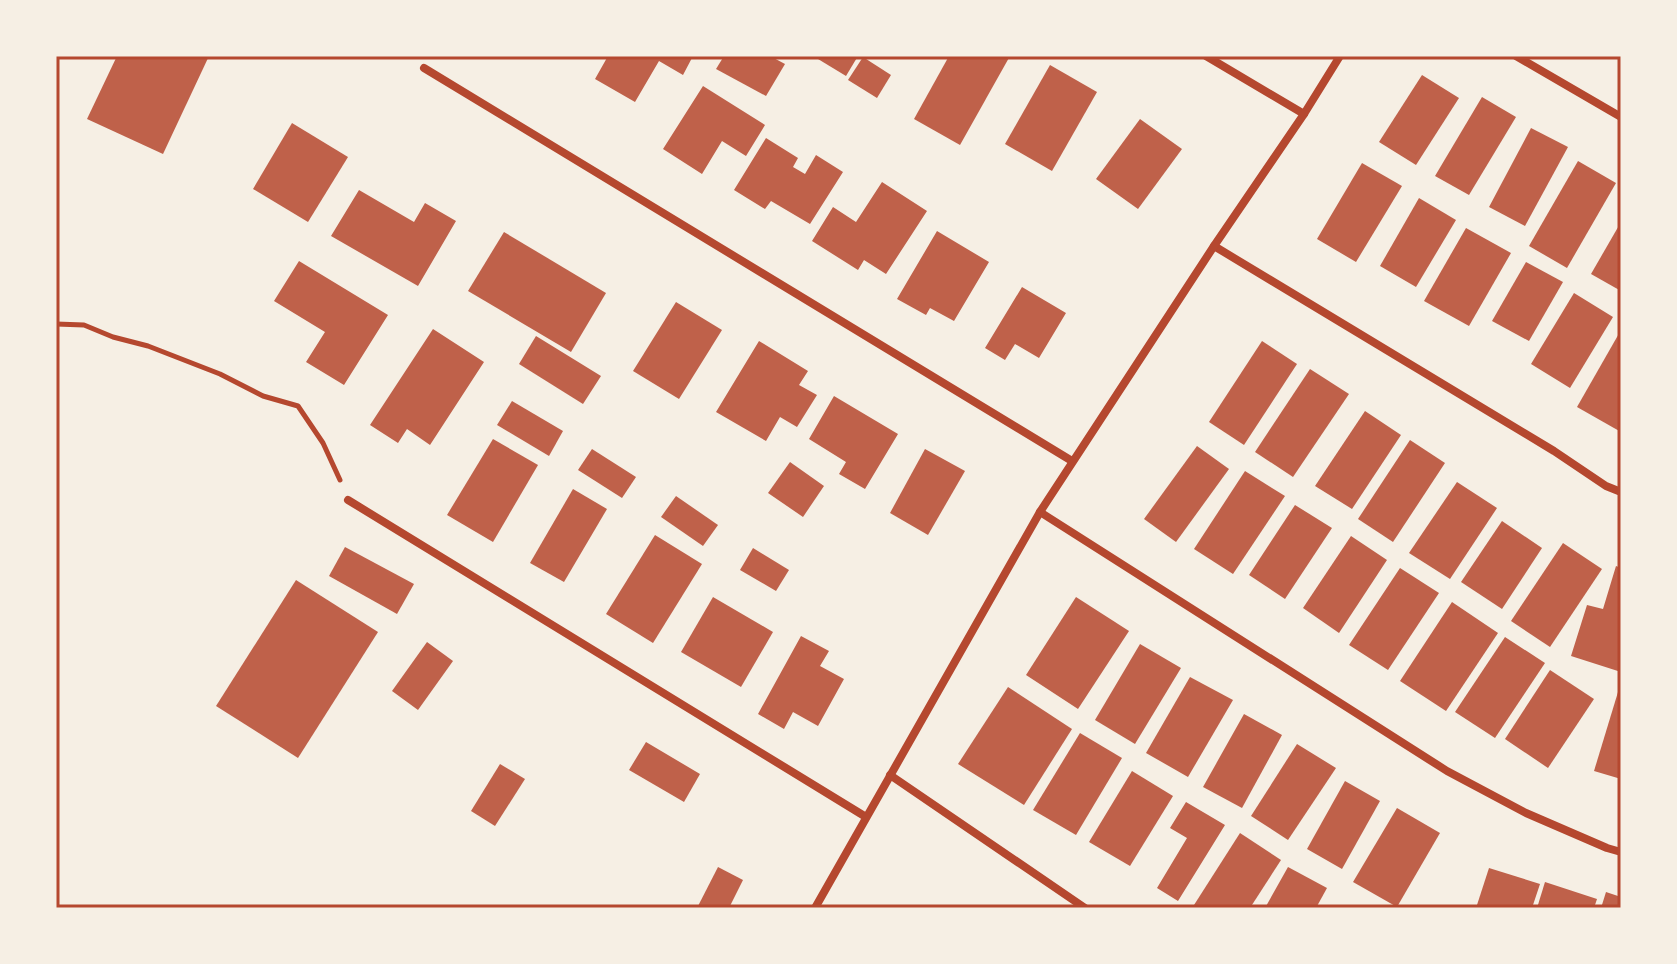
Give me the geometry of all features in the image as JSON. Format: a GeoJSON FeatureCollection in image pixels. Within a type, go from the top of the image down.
{"type":"FeatureCollection","features":[{"type":"Feature","properties":{"kind":"street"},"geometry":{"type":"LineString","coordinates":[[1206,56],[1304,114]]}},
{"type":"Feature","properties":{"kind":"street"},"geometry":{"type":"LineString","coordinates":[[815,908],[1040,512],[1340,56]]}},
{"type":"Feature","properties":{"kind":"street"},"geometry":{"type":"LineString","coordinates":[[1516,56],[1621,117]]}},
{"type":"Feature","properties":{"kind":"street"},"geometry":{"type":"LineString","coordinates":[[424,68],[1072,461]]}},
{"type":"Feature","properties":{"kind":"street"},"geometry":{"type":"LineString","coordinates":[[1214,246],[1606,486],[1621,492]]}},
{"type":"Feature","properties":{"kind":"street"},"geometry":{"type":"LineString","coordinates":[[348,500],[866,817]]}},
{"type":"Feature","properties":{"kind":"street"},"geometry":{"type":"LineString","coordinates":[[1040,512],[1447,771],[1526,813],[1621,852]]}},
{"type":"Feature","properties":{"kind":"street"},"geometry":{"type":"LineString","coordinates":[[890,775],[1085,908]]}},
{"type":"Feature","properties":{"kind":"path"},"geometry":{"type":"LineString","coordinates":[[56,324],[84,325],[148,346],[220,374],[263,396],[298,406],[323,443],[348,500]]}},
{"type":"Feature","properties":{"kind":"building"},"geometry":{"type":"Polygon","coordinates":[[[117,56],[209,56],[163,154],[87,119],[117,56]]]}},
{"type":"Feature","properties":{"kind":"building"},"geometry":{"type":"Polygon","coordinates":[[[608,56],[693,56],[683,75],[659,61],[635,102],[595,79],[608,56]]]}},
{"type":"Feature","properties":{"kind":"building"},"geometry":{"type":"Polygon","coordinates":[[[724,56],[770,56],[785,64],[766,96],[716,69],[724,56]]]}},
{"type":"Feature","properties":{"kind":"building"},"geometry":{"type":"Polygon","coordinates":[[[820,56],[858,56],[846,76],[818,59],[820,56]]]}},
{"type":"Feature","properties":{"kind":"building"},"geometry":{"type":"Polygon","coordinates":[[[949,56],[1010,56],[960,145],[914,119],[949,56]]]}},
{"type":"Feature","properties":{"kind":"building"},"geometry":{"type":"Polygon","coordinates":[[[863,57],[891,75],[877,98],[848,80],[863,57]]]}},
{"type":"Feature","properties":{"kind":"building"},"geometry":{"type":"Polygon","coordinates":[[[1050,65],[1097,92],[1052,171],[1005,144],[1050,65]]]}},
{"type":"Feature","properties":{"kind":"building"},"geometry":{"type":"Polygon","coordinates":[[[1422,75],[1459,98],[1416,165],[1379,142],[1422,75]]]}},
{"type":"Feature","properties":{"kind":"building"},"geometry":{"type":"Polygon","coordinates":[[[703,86],[765,125],[746,156],[722,141],[702,174],[663,149],[703,86]]]}},
{"type":"Feature","properties":{"kind":"building"},"geometry":{"type":"Polygon","coordinates":[[[1482,97],[1516,117],[1469,195],[1435,176],[1482,97]]]}},
{"type":"Feature","properties":{"kind":"building"},"geometry":{"type":"Polygon","coordinates":[[[1140,119],[1182,149],[1138,209],[1096,179],[1140,119]]]}},
{"type":"Feature","properties":{"kind":"building"},"geometry":{"type":"Polygon","coordinates":[[[292,123],[348,157],[308,222],[253,189],[292,123]]]}},
{"type":"Feature","properties":{"kind":"building"},"geometry":{"type":"Polygon","coordinates":[[[1531,128],[1568,147],[1525,226],[1489,207],[1531,128]]]}},
{"type":"Feature","properties":{"kind":"building"},"geometry":{"type":"Polygon","coordinates":[[[766,138],[798,158],[793,167],[805,174],[816,155],[843,172],[810,224],[771,201],[765,209],[734,190],[766,138]]]}},
{"type":"Feature","properties":{"kind":"building"},"geometry":{"type":"Polygon","coordinates":[[[1578,161],[1616,183],[1567,268],[1529,246],[1578,161]]]}},
{"type":"Feature","properties":{"kind":"building"},"geometry":{"type":"Polygon","coordinates":[[[1362,163],[1402,186],[1356,262],[1317,239],[1362,163]]]}},
{"type":"Feature","properties":{"kind":"building"},"geometry":{"type":"Polygon","coordinates":[[[882,182],[927,211],[886,274],[864,260],[858,270],[812,241],[833,207],[856,222],[882,182]]]}},
{"type":"Feature","properties":{"kind":"building"},"geometry":{"type":"Polygon","coordinates":[[[359,190],[414,222],[425,203],[456,221],[418,286],[331,236],[359,190]]]}},
{"type":"Feature","properties":{"kind":"building"},"geometry":{"type":"Polygon","coordinates":[[[1419,198],[1456,220],[1416,287],[1380,266],[1419,198]]]}},
{"type":"Feature","properties":{"kind":"building"},"geometry":{"type":"Polygon","coordinates":[[[1621,222],[1621,291],[1591,274],[1621,222]]]}},
{"type":"Feature","properties":{"kind":"building"},"geometry":{"type":"Polygon","coordinates":[[[1466,228],[1511,253],[1469,326],[1424,301],[1466,228]]]}},
{"type":"Feature","properties":{"kind":"building"},"geometry":{"type":"Polygon","coordinates":[[[937,231],[989,262],[954,321],[930,308],[926,315],[897,299],[937,231]]]}},
{"type":"Feature","properties":{"kind":"building"},"geometry":{"type":"Polygon","coordinates":[[[504,232],[606,293],[571,352],[468,291],[504,232]]]}},
{"type":"Feature","properties":{"kind":"building"},"geometry":{"type":"Polygon","coordinates":[[[299,261],[388,315],[344,385],[306,362],[325,332],[274,301],[299,261]]]}},
{"type":"Feature","properties":{"kind":"building"},"geometry":{"type":"Polygon","coordinates":[[[1526,262],[1563,282],[1529,341],[1492,321],[1526,262]]]}},
{"type":"Feature","properties":{"kind":"building"},"geometry":{"type":"Polygon","coordinates":[[[1022,287],[1066,313],[1039,358],[1015,344],[1005,360],[985,348],[1022,287]]]}},
{"type":"Feature","properties":{"kind":"building"},"geometry":{"type":"Polygon","coordinates":[[[1574,293],[1613,317],[1570,388],[1531,364],[1574,293]]]}},
{"type":"Feature","properties":{"kind":"building"},"geometry":{"type":"Polygon","coordinates":[[[676,302],[722,330],[679,399],[633,371],[676,302]]]}},
{"type":"Feature","properties":{"kind":"building"},"geometry":{"type":"Polygon","coordinates":[[[433,329],[484,362],[430,445],[407,429],[398,443],[370,425],[433,329]]]}},
{"type":"Feature","properties":{"kind":"building"},"geometry":{"type":"Polygon","coordinates":[[[1621,330],[1621,432],[1577,407],[1621,330]]]}},
{"type":"Feature","properties":{"kind":"building"},"geometry":{"type":"Polygon","coordinates":[[[536,336],[601,376],[583,404],[519,364],[536,336]]]}},
{"type":"Feature","properties":{"kind":"building"},"geometry":{"type":"Polygon","coordinates":[[[759,341],[808,371],[799,385],[817,395],[797,427],[780,417],[766,441],[716,412],[759,341]]]}},
{"type":"Feature","properties":{"kind":"building"},"geometry":{"type":"Polygon","coordinates":[[[1262,341],[1297,364],[1244,445],[1209,422],[1262,341]]]}},
{"type":"Feature","properties":{"kind":"building"},"geometry":{"type":"Polygon","coordinates":[[[1310,369],[1349,394],[1293,477],[1255,452],[1310,369]]]}},
{"type":"Feature","properties":{"kind":"building"},"geometry":{"type":"Polygon","coordinates":[[[834,396],[898,434],[865,489],[839,474],[846,462],[809,439],[834,396]]]}},
{"type":"Feature","properties":{"kind":"building"},"geometry":{"type":"Polygon","coordinates":[[[512,401],[563,431],[549,456],[497,425],[512,401]]]}},
{"type":"Feature","properties":{"kind":"building"},"geometry":{"type":"Polygon","coordinates":[[[1365,411],[1401,435],[1352,509],[1315,486],[1365,411]]]}},
{"type":"Feature","properties":{"kind":"building"},"geometry":{"type":"Polygon","coordinates":[[[493,439],[538,465],[493,542],[447,515],[493,439]]]}},
{"type":"Feature","properties":{"kind":"building"},"geometry":{"type":"Polygon","coordinates":[[[1410,440],[1445,463],[1393,542],[1358,519],[1410,440]]]}},
{"type":"Feature","properties":{"kind":"building"},"geometry":{"type":"Polygon","coordinates":[[[1197,446],[1229,469],[1176,542],[1144,519],[1197,446]]]}},
{"type":"Feature","properties":{"kind":"building"},"geometry":{"type":"Polygon","coordinates":[[[592,449],[636,477],[622,498],[578,470],[592,449]]]}},
{"type":"Feature","properties":{"kind":"building"},"geometry":{"type":"Polygon","coordinates":[[[925,449],[965,471],[928,535],[890,513],[925,449]]]}},
{"type":"Feature","properties":{"kind":"building"},"geometry":{"type":"Polygon","coordinates":[[[790,462],[824,486],[803,517],[768,493],[790,462]]]}},
{"type":"Feature","properties":{"kind":"building"},"geometry":{"type":"Polygon","coordinates":[[[1245,471],[1285,496],[1233,574],[1194,549],[1245,471]]]}},
{"type":"Feature","properties":{"kind":"building"},"geometry":{"type":"Polygon","coordinates":[[[1457,482],[1497,508],[1450,579],[1409,553],[1457,482]]]}},
{"type":"Feature","properties":{"kind":"building"},"geometry":{"type":"Polygon","coordinates":[[[573,489],[607,509],[564,582],[530,563],[573,489]]]}},
{"type":"Feature","properties":{"kind":"building"},"geometry":{"type":"Polygon","coordinates":[[[676,496],[718,525],[703,546],[661,517],[676,496]]]}},
{"type":"Feature","properties":{"kind":"building"},"geometry":{"type":"Polygon","coordinates":[[[1295,505],[1332,528],[1285,599],[1249,575],[1295,505]]]}},
{"type":"Feature","properties":{"kind":"building"},"geometry":{"type":"Polygon","coordinates":[[[1502,521],[1542,548],[1502,609],[1461,582],[1502,521]]]}},
{"type":"Feature","properties":{"kind":"building"},"geometry":{"type":"Polygon","coordinates":[[[655,535],[702,564],[653,643],[606,614],[655,535]]]}},
{"type":"Feature","properties":{"kind":"building"},"geometry":{"type":"Polygon","coordinates":[[[1351,536],[1387,560],[1339,633],[1303,608],[1351,536]]]}},
{"type":"Feature","properties":{"kind":"building"},"geometry":{"type":"Polygon","coordinates":[[[1563,543],[1602,569],[1550,647],[1511,621],[1563,543]]]}},
{"type":"Feature","properties":{"kind":"building"},"geometry":{"type":"Polygon","coordinates":[[[345,547],[414,584],[397,614],[329,576],[345,547]]]}},
{"type":"Feature","properties":{"kind":"building"},"geometry":{"type":"Polygon","coordinates":[[[753,548],[789,570],[776,591],[740,570],[753,548]]]}},
{"type":"Feature","properties":{"kind":"building"},"geometry":{"type":"Polygon","coordinates":[[[1616,566],[1621,568],[1621,672],[1571,656],[1587,605],[1603,609],[1616,566]]]}},
{"type":"Feature","properties":{"kind":"building"},"geometry":{"type":"Polygon","coordinates":[[[1400,568],[1439,593],[1388,670],[1349,645],[1400,568]]]}},
{"type":"Feature","properties":{"kind":"building"},"geometry":{"type":"Polygon","coordinates":[[[296,580],[378,632],[298,758],[216,706],[296,580]]]}},
{"type":"Feature","properties":{"kind":"building"},"geometry":{"type":"Polygon","coordinates":[[[713,597],[773,632],[741,687],[681,652],[713,597]]]}},
{"type":"Feature","properties":{"kind":"building"},"geometry":{"type":"Polygon","coordinates":[[[1076,597],[1129,631],[1078,709],[1026,675],[1076,597]]]}},
{"type":"Feature","properties":{"kind":"building"},"geometry":{"type":"Polygon","coordinates":[[[1452,602],[1498,633],[1446,711],[1400,681],[1452,602]]]}},
{"type":"Feature","properties":{"kind":"building"},"geometry":{"type":"Polygon","coordinates":[[[801,636],[829,651],[820,666],[844,679],[818,726],[793,712],[784,729],[758,714],[801,636]]]}},
{"type":"Feature","properties":{"kind":"building"},"geometry":{"type":"Polygon","coordinates":[[[1505,637],[1545,663],[1495,738],[1455,712],[1505,637]]]}},
{"type":"Feature","properties":{"kind":"building"},"geometry":{"type":"Polygon","coordinates":[[[427,642],[453,661],[418,710],[392,691],[427,642]]]}},
{"type":"Feature","properties":{"kind":"building"},"geometry":{"type":"Polygon","coordinates":[[[1140,644],[1181,668],[1135,744],[1095,720],[1140,644]]]}},
{"type":"Feature","properties":{"kind":"building"},"geometry":{"type":"Polygon","coordinates":[[[1550,670],[1594,699],[1548,768],[1505,739],[1550,670]]]}},
{"type":"Feature","properties":{"kind":"building"},"geometry":{"type":"Polygon","coordinates":[[[1190,677],[1233,700],[1188,777],[1146,753],[1190,677]]]}},
{"type":"Feature","properties":{"kind":"building"},"geometry":{"type":"Polygon","coordinates":[[[1008,687],[1072,729],[1024,805],[958,764],[1008,687]]]}},
{"type":"Feature","properties":{"kind":"building"},"geometry":{"type":"Polygon","coordinates":[[[1618,692],[1621,693],[1621,779],[1594,771],[1618,692]]]}},
{"type":"Feature","properties":{"kind":"building"},"geometry":{"type":"Polygon","coordinates":[[[1244,714],[1282,735],[1242,808],[1203,787],[1244,714]]]}},
{"type":"Feature","properties":{"kind":"building"},"geometry":{"type":"Polygon","coordinates":[[[1080,733],[1122,758],[1076,835],[1033,810],[1080,733]]]}},
{"type":"Feature","properties":{"kind":"building"},"geometry":{"type":"Polygon","coordinates":[[[646,742],[700,774],[684,802],[629,770],[646,742]]]}},
{"type":"Feature","properties":{"kind":"building"},"geometry":{"type":"Polygon","coordinates":[[[1297,744],[1336,768],[1288,840],[1251,816],[1297,744]]]}},
{"type":"Feature","properties":{"kind":"building"},"geometry":{"type":"Polygon","coordinates":[[[500,764],[525,779],[495,826],[471,811],[500,764]]]}},
{"type":"Feature","properties":{"kind":"building"},"geometry":{"type":"Polygon","coordinates":[[[1132,771],[1173,796],[1130,866],[1089,842],[1132,771]]]}},
{"type":"Feature","properties":{"kind":"building"},"geometry":{"type":"Polygon","coordinates":[[[1345,781],[1380,801],[1342,869],[1307,849],[1345,781]]]}},
{"type":"Feature","properties":{"kind":"building"},"geometry":{"type":"Polygon","coordinates":[[[1186,802],[1225,825],[1178,901],[1157,888],[1187,838],[1170,828],[1186,802]]]}},
{"type":"Feature","properties":{"kind":"building"},"geometry":{"type":"Polygon","coordinates":[[[1397,808],[1440,833],[1397,907],[1353,882],[1397,808]]]}},
{"type":"Feature","properties":{"kind":"building"},"geometry":{"type":"Polygon","coordinates":[[[1240,833],[1281,860],[1250,908],[1199,908],[1194,905],[1240,833]]]}},
{"type":"Feature","properties":{"kind":"building"},"geometry":{"type":"Polygon","coordinates":[[[718,867],[743,880],[729,908],[697,908],[718,867]]]}},
{"type":"Feature","properties":{"kind":"building"},"geometry":{"type":"Polygon","coordinates":[[[1288,867],[1327,888],[1316,908],[1265,908],[1288,867]]]}},
{"type":"Feature","properties":{"kind":"building"},"geometry":{"type":"Polygon","coordinates":[[[1489,868],[1540,884],[1532,908],[1476,908],[1489,868]]]}},
{"type":"Feature","properties":{"kind":"building"},"geometry":{"type":"Polygon","coordinates":[[[1545,882],[1597,899],[1594,908],[1537,908],[1545,882]]]}},
{"type":"Feature","properties":{"kind":"building"},"geometry":{"type":"Polygon","coordinates":[[[1606,892],[1621,897],[1621,908],[1601,908],[1606,892]]]}}]}
